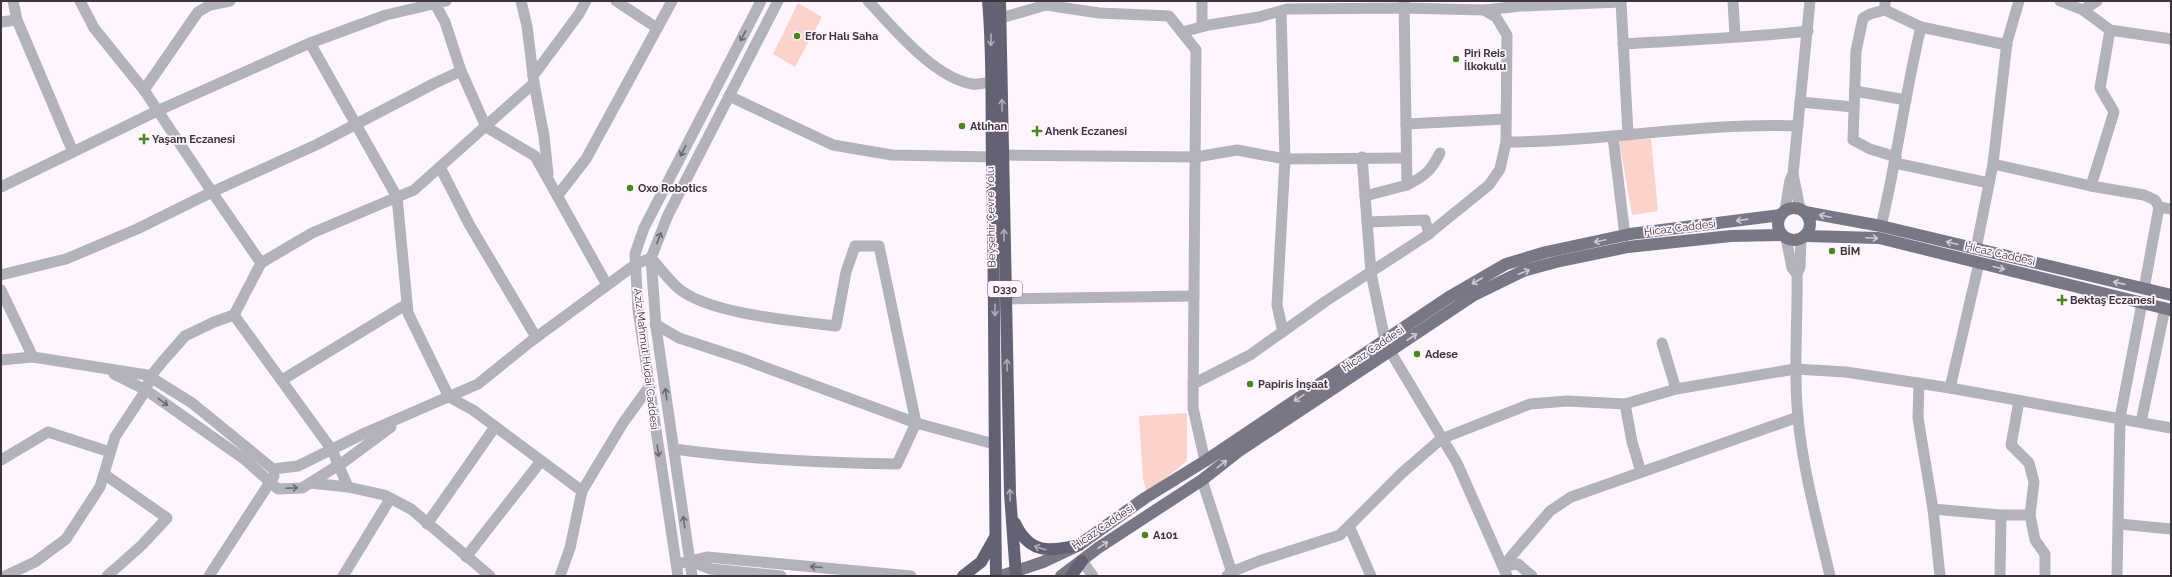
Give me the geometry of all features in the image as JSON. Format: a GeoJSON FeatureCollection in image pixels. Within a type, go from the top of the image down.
{"type":"FeatureCollection","features":[{"type":"Feature","properties":{"kind":"highway","name":"Beyşehir Çevre Yolu"},"geometry":{"type":"LineString","coordinates":[[988,1],[991,33],[990,82],[997,156],[1006,299],[1011,514],[1015,574]]}},
{"type":"Feature","properties":{"kind":"highway","name":"Beyşehir Çevre Yolu"},"geometry":{"type":"LineString","coordinates":[[995,536],[995,300],[1001,18],[1000,1]]}},
{"type":"Feature","properties":{"kind":"highway"},"geometry":{"type":"LineString","coordinates":[[1011,514],[1022,537],[1032,545],[1047,550],[1059,550],[1079,545]]}},
{"type":"Feature","properties":{"kind":"highway"},"geometry":{"type":"LineString","coordinates":[[963,576],[982,562],[995,536]]}},
{"type":"Feature","properties":{"kind":"highway","name":"D330"},"geometry":{"type":"LineString","coordinates":[[995,536],[996,576]]}},
{"type":"Feature","properties":{"kind":"highway"},"geometry":{"type":"LineString","coordinates":[[1071,576],[1082,561]]}},
{"type":"Feature","properties":{"kind":"main road"},"geometry":{"type":"LineString","coordinates":[[1795,208],[1802,211],[1810,221],[1810,226],[1803,237],[1796,240],[1784,236],[1778,225],[1783,213],[1795,208]]}},
{"type":"Feature","properties":{"kind":"main road","name":"Hicaz Caddesi"},"geometry":{"type":"LineString","coordinates":[[1802,211],[1881,226],[2171,295]]}},
{"type":"Feature","properties":{"kind":"main road","name":"Hicaz Caddesi"},"geometry":{"type":"LineString","coordinates":[[1061,576],[1098,548],[1202,480],[1239,451],[1388,346],[1449,297],[1506,264],[1546,252],[1625,236],[1783,213]]}},
{"type":"Feature","properties":{"kind":"main road","name":"Hicaz Caddesi"},"geometry":{"type":"LineString","coordinates":[[1001,576],[1015,574],[1079,545],[1145,498],[1388,346],[1474,295],[1523,271],[1556,262],[1628,247],[1731,236],[1784,236]]}},
{"type":"Feature","properties":{"kind":"main road","name":"Hicaz Caddesi"},"geometry":{"type":"LineString","coordinates":[[1803,237],[1879,238],[2168,309]]}},
{"type":"Feature","properties":{"kind":"main road"},"geometry":{"type":"LineString","coordinates":[[1039,576],[1038,569],[1045,561]]}},
{"type":"Feature","properties":{"kind":"street"},"geometry":{"type":"LineString","coordinates":[[13,1],[17,20],[73,152]]}},
{"type":"Feature","properties":{"kind":"street"},"geometry":{"type":"LineString","coordinates":[[80,1],[94,28],[144,90],[261,263]]}},
{"type":"Feature","properties":{"kind":"street"},"geometry":{"type":"LineString","coordinates":[[144,90],[198,12],[210,5],[230,1]]}},
{"type":"Feature","properties":{"kind":"street"},"geometry":{"type":"LineString","coordinates":[[521,1],[527,26],[533,80],[544,136],[548,177]]}},
{"type":"Feature","properties":{"kind":"street"},"geometry":{"type":"LineString","coordinates":[[5,576],[35,562],[66,539],[100,487],[115,437],[146,390],[150,377],[185,336],[214,322],[234,315],[261,263],[312,233],[414,190],[486,127],[533,80],[579,14],[586,1]]}},
{"type":"Feature","properties":{"kind":"street"},"geometry":{"type":"LineString","coordinates":[[616,1],[657,28]]}},
{"type":"Feature","properties":{"kind":"street"},"geometry":{"type":"LineString","coordinates":[[558,195],[586,159],[672,1]]}},
{"type":"Feature","properties":{"kind":"street","name":"Aziz Mahmut Hudai Caddesi"},"geometry":{"type":"LineString","coordinates":[[678,576],[638,310],[635,254],[644,228],[761,1]]}},
{"type":"Feature","properties":{"kind":"street","name":"Aziz Mahmut Hudai Caddesi"},"geometry":{"type":"LineString","coordinates":[[692,576],[655,324],[651,258],[668,215],[778,1]]}},
{"type":"Feature","properties":{"kind":"street"},"geometry":{"type":"LineString","coordinates":[[868,1],[920,56],[950,76],[973,84],[990,82]]}},
{"type":"Feature","properties":{"kind":"street"},"geometry":{"type":"LineString","coordinates":[[1202,1],[1202,26]]}},
{"type":"Feature","properties":{"kind":"street"},"geometry":{"type":"LineString","coordinates":[[1733,1],[1735,36]]}},
{"type":"Feature","properties":{"kind":"street"},"geometry":{"type":"LineString","coordinates":[[1802,211],[1793,174],[1810,1]]}},
{"type":"Feature","properties":{"kind":"street"},"geometry":{"type":"LineString","coordinates":[[1976,249],[1993,164],[2007,45],[2019,1]]}},
{"type":"Feature","properties":{"kind":"street"},"geometry":{"type":"LineString","coordinates":[[2060,1],[2083,10],[2110,30],[2171,39]]}},
{"type":"Feature","properties":{"kind":"street"},"geometry":{"type":"LineString","coordinates":[[2083,10],[2097,1]]}},
{"type":"Feature","properties":{"kind":"street"},"geometry":{"type":"LineString","coordinates":[[1,187],[157,111],[310,43],[386,15],[441,2],[445,22],[461,71],[486,127],[535,156],[607,285]]}},
{"type":"Feature","properties":{"kind":"street"},"geometry":{"type":"LineString","coordinates":[[1182,32],[1202,26],[1259,18],[1287,9],[1404,5],[1476,7],[1621,2],[1628,135]]}},
{"type":"Feature","properties":{"kind":"street"},"geometry":{"type":"LineString","coordinates":[[1001,18],[1048,3],[1099,13],[1169,16],[1196,50],[1193,408],[1205,460]]}},
{"type":"Feature","properties":{"kind":"street"},"geometry":{"type":"LineString","coordinates":[[1404,5],[1407,185]]}},
{"type":"Feature","properties":{"kind":"street"},"geometry":{"type":"LineString","coordinates":[[1989,182],[1895,160],[1853,140],[1856,51],[1863,18],[1885,5],[1921,27],[2007,45]]}},
{"type":"Feature","properties":{"kind":"street"},"geometry":{"type":"LineString","coordinates":[[1193,384],[1250,355],[1429,234],[1489,186],[1500,169],[1506,142],[1507,35],[1496,16],[1476,7]]}},
{"type":"Feature","properties":{"kind":"street"},"geometry":{"type":"LineString","coordinates":[[1282,11],[1285,159],[1277,306],[1283,332]]}},
{"type":"Feature","properties":{"kind":"street"},"geometry":{"type":"LineString","coordinates":[[1,22],[17,20]]}},
{"type":"Feature","properties":{"kind":"street"},"geometry":{"type":"LineString","coordinates":[[1881,226],[1895,160],[1912,63],[1921,27]]}},
{"type":"Feature","properties":{"kind":"street"},"geometry":{"type":"LineString","coordinates":[[2091,186],[2114,112],[2100,88],[2110,30]]}},
{"type":"Feature","properties":{"kind":"street"},"geometry":{"type":"LineString","coordinates":[[1623,44],[1735,36],[1765,36],[1808,31]]}},
{"type":"Feature","properties":{"kind":"street"},"geometry":{"type":"LineString","coordinates":[[310,43],[397,197],[408,313],[449,397],[473,410],[582,491]]}},
{"type":"Feature","properties":{"kind":"street"},"geometry":{"type":"LineString","coordinates":[[1,275],[66,259],[136,229],[212,192],[318,144],[461,71]]}},
{"type":"Feature","properties":{"kind":"street"},"geometry":{"type":"LineString","coordinates":[[1855,91],[1906,100]]}},
{"type":"Feature","properties":{"kind":"street"},"geometry":{"type":"LineString","coordinates":[[729,96],[834,145],[892,155],[1196,157],[1238,150],[1285,159],[1362,157],[1406,158]]}},
{"type":"Feature","properties":{"kind":"street"},"geometry":{"type":"LineString","coordinates":[[1800,102],[1854,107]]}},
{"type":"Feature","properties":{"kind":"street"},"geometry":{"type":"LineString","coordinates":[[1406,124],[1506,119]]}},
{"type":"Feature","properties":{"kind":"street"},"geometry":{"type":"LineString","coordinates":[[1506,142],[1548,142],[1758,124],[1798,126]]}},
{"type":"Feature","properties":{"kind":"street"},"geometry":{"type":"LineString","coordinates":[[1613,136],[1625,236]]}},
{"type":"Feature","properties":{"kind":"street"},"geometry":{"type":"LineString","coordinates":[[1365,196],[1407,185],[1424,176],[1433,168],[1440,153]]}},
{"type":"Feature","properties":{"kind":"street"},"geometry":{"type":"LineString","coordinates":[[1362,157],[1371,273],[1388,346],[1441,440],[1457,464],[1505,571]]}},
{"type":"Feature","properties":{"kind":"street"},"geometry":{"type":"LineString","coordinates":[[1993,164],[2091,186],[2144,195],[2155,200],[2159,207],[2144,288]]}},
{"type":"Feature","properties":{"kind":"street"},"geometry":{"type":"LineString","coordinates":[[440,167],[470,224],[536,337]]}},
{"type":"Feature","properties":{"kind":"street"},"geometry":{"type":"LineString","coordinates":[[1783,213],[1790,180],[1793,174]]}},
{"type":"Feature","properties":{"kind":"street"},"geometry":{"type":"LineString","coordinates":[[2159,207],[2171,209]]}},
{"type":"Feature","properties":{"kind":"street"},"geometry":{"type":"LineString","coordinates":[[1367,222],[1425,220],[1429,234]]}},
{"type":"Feature","properties":{"kind":"street"},"geometry":{"type":"LineString","coordinates":[[1784,236],[1792,268],[1797,274]]}},
{"type":"Feature","properties":{"kind":"street"},"geometry":{"type":"LineString","coordinates":[[1803,237],[1800,267],[1797,274],[1798,312],[1795,368],[1798,417],[1805,468],[1830,576]]}},
{"type":"Feature","properties":{"kind":"street"},"geometry":{"type":"LineString","coordinates":[[1,360],[33,357],[150,377],[192,403],[273,469],[298,466],[478,384],[536,337],[607,285],[636,264],[651,258],[678,288],[710,305],[778,319],[836,326],[846,272],[855,246],[879,246],[916,423],[897,464],[842,463],[707,453],[674,449]]}},
{"type":"Feature","properties":{"kind":"street"},"geometry":{"type":"LineString","coordinates":[[1950,388],[1979,263]]}},
{"type":"Feature","properties":{"kind":"street"},"geometry":{"type":"LineString","coordinates":[[1,290],[33,357]]}},
{"type":"Feature","properties":{"kind":"street"},"geometry":{"type":"LineString","coordinates":[[1006,299],[1194,296]]}},
{"type":"Feature","properties":{"kind":"street"},"geometry":{"type":"LineString","coordinates":[[2117,576],[2120,524],[2120,418],[2142,303]]}},
{"type":"Feature","properties":{"kind":"street"},"geometry":{"type":"LineString","coordinates":[[282,380],[407,304]]}},
{"type":"Feature","properties":{"kind":"street"},"geometry":{"type":"LineString","coordinates":[[2141,422],[2168,309]]}},
{"type":"Feature","properties":{"kind":"street"},"geometry":{"type":"LineString","coordinates":[[234,315],[332,450],[348,487]]}},
{"type":"Feature","properties":{"kind":"street"},"geometry":{"type":"LineString","coordinates":[[655,324],[679,338],[743,359],[916,423],[994,444]]}},
{"type":"Feature","properties":{"kind":"street"},"geometry":{"type":"LineString","coordinates":[[1662,343],[1676,389]]}},
{"type":"Feature","properties":{"kind":"street"},"geometry":{"type":"LineString","coordinates":[[1202,480],[1230,575],[1340,535],[1402,473],[1441,440],[1530,404],[1568,401],[1625,404],[1676,389],[1795,368],[1846,372],[1919,383],[2171,428]]}},
{"type":"Feature","properties":{"kind":"street"},"geometry":{"type":"LineString","coordinates":[[105,369],[146,390],[244,459],[278,489],[302,488],[338,466],[406,416]]}},
{"type":"Feature","properties":{"kind":"street"},"geometry":{"type":"LineString","coordinates":[[1919,383],[1918,418],[1933,509],[1940,576]]}},
{"type":"Feature","properties":{"kind":"street"},"geometry":{"type":"LineString","coordinates":[[560,576],[570,548],[582,491],[623,424],[649,387]]}},
{"type":"Feature","properties":{"kind":"street"},"geometry":{"type":"LineString","coordinates":[[2019,400],[2011,446],[2029,463],[2034,482],[2030,515],[2035,540],[2045,554],[2045,576]]}},
{"type":"Feature","properties":{"kind":"street"},"geometry":{"type":"LineString","coordinates":[[1625,404],[1632,442],[1641,472]]}},
{"type":"Feature","properties":{"kind":"street"},"geometry":{"type":"LineString","coordinates":[[1505,571],[1550,511],[1571,497],[1798,417]]}},
{"type":"Feature","properties":{"kind":"street"},"geometry":{"type":"LineString","coordinates":[[427,524],[495,426]]}},
{"type":"Feature","properties":{"kind":"street"},"geometry":{"type":"LineString","coordinates":[[1,460],[48,432],[110,452]]}},
{"type":"Feature","properties":{"kind":"street"},"geometry":{"type":"LineString","coordinates":[[466,557],[541,461]]}},
{"type":"Feature","properties":{"kind":"street"},"geometry":{"type":"LineString","coordinates":[[209,576],[271,482],[278,468]]}},
{"type":"Feature","properties":{"kind":"street"},"geometry":{"type":"LineString","coordinates":[[104,474],[167,518],[142,545],[107,576]]}},
{"type":"Feature","properties":{"kind":"street"},"geometry":{"type":"LineString","coordinates":[[310,483],[348,487],[384,495],[411,510],[488,576]]}},
{"type":"Feature","properties":{"kind":"street"},"geometry":{"type":"LineString","coordinates":[[343,576],[390,499]]}},
{"type":"Feature","properties":{"kind":"street"},"geometry":{"type":"LineString","coordinates":[[1933,509],[2001,515],[2030,515]]}},
{"type":"Feature","properties":{"kind":"street"},"geometry":{"type":"LineString","coordinates":[[2000,576],[2001,515]]}},
{"type":"Feature","properties":{"kind":"street"},"geometry":{"type":"LineString","coordinates":[[2120,524],[2171,530]]}},
{"type":"Feature","properties":{"kind":"street"},"geometry":{"type":"LineString","coordinates":[[1349,526],[1371,576]]}},
{"type":"Feature","properties":{"kind":"street"},"geometry":{"type":"LineString","coordinates":[[675,564],[707,557],[911,576]]}},
{"type":"Feature","properties":{"kind":"street"},"geometry":{"type":"LineString","coordinates":[[689,561],[711,569],[781,576]]}},
{"type":"Feature","properties":{"kind":"street"},"geometry":{"type":"LineString","coordinates":[[1082,561],[1093,576]]}},
{"type":"Feature","properties":{"kind":"street"},"geometry":{"type":"LineString","coordinates":[[1505,571],[1518,564],[1532,576]]}},
{"type":"Feature","properties":{"kind":"shaded area","name":"Efor Halı Saha"},"geometry":{"type":"Polygon","coordinates":[[[798,3],[822,17],[795,67],[773,54],[798,3]]]}},
{"type":"Feature","properties":{"kind":"shaded area"},"geometry":{"type":"Polygon","coordinates":[[[1651,139],[1658,211],[1632,215],[1619,140],[1651,139]]]}},
{"type":"Feature","properties":{"kind":"shaded area"},"geometry":{"type":"Polygon","coordinates":[[[1187,413],[1187,461],[1147,493],[1143,479],[1139,416],[1187,413]]]}},
{"type":"Feature","properties":{"kind":"place","name":"Efor Halı Saha"},"geometry":{"type":"Point","coordinates":[797,36]}},
{"type":"Feature","properties":{"kind":"place","name":"Piri Reis İlkokulu"},"geometry":{"type":"Point","coordinates":[1456,59]}},
{"type":"Feature","properties":{"kind":"place","name":"Atlıhan"},"geometry":{"type":"Point","coordinates":[962,126]}},
{"type":"Feature","properties":{"kind":"place","name":"Ahenk Eczanesi"},"geometry":{"type":"Point","coordinates":[1037,131]}},
{"type":"Feature","properties":{"kind":"place","name":"Yaşam Eczanesi"},"geometry":{"type":"Point","coordinates":[144,139]}},
{"type":"Feature","properties":{"kind":"place","name":"Oxo Robotics"},"geometry":{"type":"Point","coordinates":[630,188]}},
{"type":"Feature","properties":{"kind":"place","name":"BİM"},"geometry":{"type":"Point","coordinates":[1832,251]}},
{"type":"Feature","properties":{"kind":"place","name":"Bektaş Eczanesi"},"geometry":{"type":"Point","coordinates":[2062,300]}},
{"type":"Feature","properties":{"kind":"place","name":"Adese"},"geometry":{"type":"Point","coordinates":[1417,354]}},
{"type":"Feature","properties":{"kind":"place","name":"Papiris İnşaat"},"geometry":{"type":"Point","coordinates":[1250,384]}},
{"type":"Feature","properties":{"kind":"place","name":"A101"},"geometry":{"type":"Point","coordinates":[1145,535]}}]}
